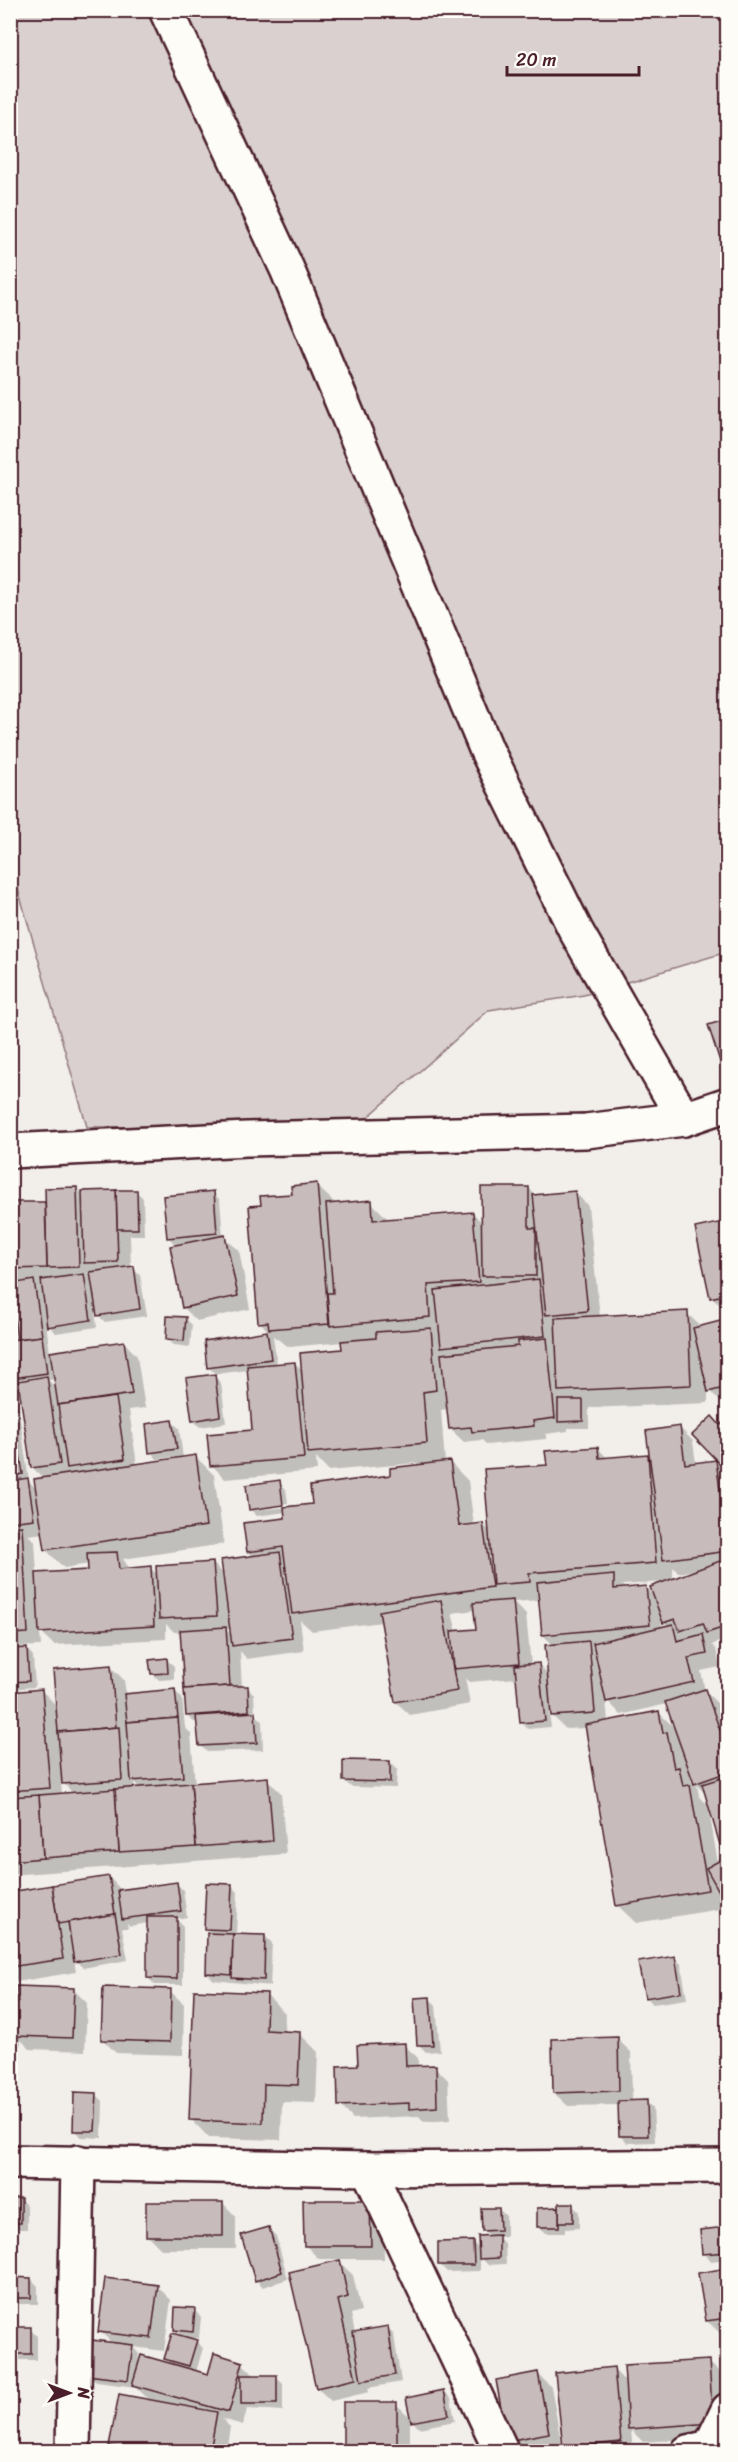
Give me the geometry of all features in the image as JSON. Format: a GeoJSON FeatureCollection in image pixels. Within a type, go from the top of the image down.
{"type":"FeatureCollection","features":[{"type":"Feature","properties":{"kind":"street"},"geometry":{"type":"LineString","coordinates":[[166,10],[286,269],[487,751],[576,931],[684,1119]]}},
{"type":"Feature","properties":{"kind":"street"},"geometry":{"type":"LineString","coordinates":[[10,1151],[247,1139],[586,1131],[684,1119],[728,1104]]}},
{"type":"Feature","properties":{"kind":"street"},"geometry":{"type":"LineString","coordinates":[[10,2162],[368,2169],[728,2166]]}},
{"type":"Feature","properties":{"kind":"street"},"geometry":{"type":"LineString","coordinates":[[73,2451],[78,2162]]}},
{"type":"Feature","properties":{"kind":"street"},"geometry":{"type":"LineString","coordinates":[[368,2169],[502,2451]]}},
{"type":"Feature","properties":{"kind":"street"},"geometry":{"type":"LineString","coordinates":[[688,2451],[710,2447],[728,2410]]}},
{"type":"Feature","properties":{"kind":"shaded area"},"geometry":{"type":"Polygon","coordinates":[[[11,11],[727,11],[727,952],[584,995],[489,1010],[359,1125],[87,1127],[11,865],[11,11]]]}},
{"type":"Feature","properties":{"kind":"building"},"geometry":{"type":"Polygon","coordinates":[[[728,1019],[728,1080],[726,1080],[708,1025],[728,1019]]]}},
{"type":"Feature","properties":{"kind":"building"},"geometry":{"type":"Polygon","coordinates":[[[317,1183],[329,1324],[269,1329],[268,1322],[258,1323],[249,1206],[261,1205],[260,1196],[292,1194],[291,1186],[317,1183]]]}},
{"type":"Feature","properties":{"kind":"building"},"geometry":{"type":"Polygon","coordinates":[[[77,1187],[79,1267],[47,1268],[45,1188],[77,1187]]]}},
{"type":"Feature","properties":{"kind":"building"},"geometry":{"type":"Polygon","coordinates":[[[481,1187],[529,1187],[529,1228],[536,1228],[536,1276],[482,1276],[481,1187]]]}},
{"type":"Feature","properties":{"kind":"building"},"geometry":{"type":"Polygon","coordinates":[[[116,1190],[137,1190],[138,1229],[117,1229],[116,1190]]]}},
{"type":"Feature","properties":{"kind":"building"},"geometry":{"type":"Polygon","coordinates":[[[116,1190],[118,1262],[84,1263],[82,1191],[116,1190]]]}},
{"type":"Feature","properties":{"kind":"building"},"geometry":{"type":"Polygon","coordinates":[[[214,1191],[217,1233],[167,1238],[163,1196],[214,1191]]]}},
{"type":"Feature","properties":{"kind":"building"},"geometry":{"type":"Polygon","coordinates":[[[575,1191],[588,1311],[546,1315],[533,1195],[575,1191]]]}},
{"type":"Feature","properties":{"kind":"building"},"geometry":{"type":"Polygon","coordinates":[[[372,1200],[373,1220],[473,1212],[479,1282],[428,1285],[430,1317],[330,1326],[327,1293],[333,1293],[326,1204],[372,1200]]]}},
{"type":"Feature","properties":{"kind":"building"},"geometry":{"type":"Polygon","coordinates":[[[10,1202],[45,1202],[47,1268],[10,1269],[10,1202]]]}},
{"type":"Feature","properties":{"kind":"building"},"geometry":{"type":"Polygon","coordinates":[[[728,1221],[728,1294],[710,1298],[695,1228],[728,1221]]]}},
{"type":"Feature","properties":{"kind":"building"},"geometry":{"type":"Polygon","coordinates":[[[225,1235],[238,1296],[182,1308],[170,1246],[225,1235]]]}},
{"type":"Feature","properties":{"kind":"building"},"geometry":{"type":"Polygon","coordinates":[[[134,1266],[140,1309],[97,1316],[90,1272],[134,1266]]]}},
{"type":"Feature","properties":{"kind":"building"},"geometry":{"type":"Polygon","coordinates":[[[84,1274],[91,1320],[47,1327],[41,1280],[84,1274]]]}},
{"type":"Feature","properties":{"kind":"building"},"geometry":{"type":"Polygon","coordinates":[[[539,1279],[545,1336],[441,1347],[435,1290],[539,1279]]]}},
{"type":"Feature","properties":{"kind":"building"},"geometry":{"type":"Polygon","coordinates":[[[34,1280],[42,1336],[17,1339],[10,1284],[34,1280]]]}},
{"type":"Feature","properties":{"kind":"building"},"geometry":{"type":"Polygon","coordinates":[[[688,1311],[691,1385],[558,1391],[555,1318],[688,1311]]]}},
{"type":"Feature","properties":{"kind":"building"},"geometry":{"type":"Polygon","coordinates":[[[167,1316],[186,1317],[184,1341],[166,1339],[167,1316]]]}},
{"type":"Feature","properties":{"kind":"building"},"geometry":{"type":"Polygon","coordinates":[[[728,1319],[728,1387],[708,1392],[693,1328],[728,1319]]]}},
{"type":"Feature","properties":{"kind":"building"},"geometry":{"type":"Polygon","coordinates":[[[431,1328],[436,1390],[423,1392],[427,1443],[308,1453],[300,1353],[342,1349],[341,1341],[376,1338],[376,1332],[431,1328]]]}},
{"type":"Feature","properties":{"kind":"building"},"geometry":{"type":"Polygon","coordinates":[[[267,1331],[271,1359],[207,1368],[204,1341],[267,1331]]]}},
{"type":"Feature","properties":{"kind":"building"},"geometry":{"type":"Polygon","coordinates":[[[42,1336],[47,1373],[13,1378],[10,1340],[42,1336]]]}},
{"type":"Feature","properties":{"kind":"building"},"geometry":{"type":"Polygon","coordinates":[[[547,1338],[555,1418],[533,1421],[534,1426],[472,1432],[471,1427],[449,1429],[441,1354],[518,1346],[518,1341],[547,1338]]]}},
{"type":"Feature","properties":{"kind":"building"},"geometry":{"type":"Polygon","coordinates":[[[124,1341],[132,1394],[58,1405],[50,1352],[124,1341]]]}},
{"type":"Feature","properties":{"kind":"building"},"geometry":{"type":"Polygon","coordinates":[[[295,1362],[304,1458],[210,1466],[207,1434],[252,1430],[247,1366],[295,1362]]]}},
{"type":"Feature","properties":{"kind":"building"},"geometry":{"type":"Polygon","coordinates":[[[215,1374],[220,1416],[192,1421],[186,1378],[215,1374]]]}},
{"type":"Feature","properties":{"kind":"building"},"geometry":{"type":"Polygon","coordinates":[[[47,1376],[60,1464],[31,1468],[18,1381],[47,1376]]]}},
{"type":"Feature","properties":{"kind":"building"},"geometry":{"type":"Polygon","coordinates":[[[10,1388],[16,1430],[10,1431],[10,1388]]]}},
{"type":"Feature","properties":{"kind":"building"},"geometry":{"type":"Polygon","coordinates":[[[116,1397],[125,1459],[67,1468],[58,1405],[116,1397]]]}},
{"type":"Feature","properties":{"kind":"building"},"geometry":{"type":"Polygon","coordinates":[[[558,1400],[583,1400],[583,1421],[558,1422],[558,1400]]]}},
{"type":"Feature","properties":{"kind":"building"},"geometry":{"type":"Polygon","coordinates":[[[712,1416],[720,1425],[728,1418],[728,1460],[722,1466],[692,1435],[712,1416]]]}},
{"type":"Feature","properties":{"kind":"building"},"geometry":{"type":"Polygon","coordinates":[[[172,1420],[177,1449],[149,1453],[146,1424],[172,1420]]]}},
{"type":"Feature","properties":{"kind":"building"},"geometry":{"type":"Polygon","coordinates":[[[680,1426],[685,1464],[716,1460],[728,1551],[663,1560],[646,1431],[680,1426]]]}},
{"type":"Feature","properties":{"kind":"building"},"geometry":{"type":"Polygon","coordinates":[[[16,1430],[23,1474],[10,1476],[10,1431],[16,1430]]]}},
{"type":"Feature","properties":{"kind":"building"},"geometry":{"type":"Polygon","coordinates":[[[598,1447],[599,1458],[648,1454],[656,1563],[529,1573],[530,1582],[493,1585],[484,1469],[547,1465],[545,1451],[598,1447]]]}},
{"type":"Feature","properties":{"kind":"building"},"geometry":{"type":"Polygon","coordinates":[[[196,1455],[206,1526],[45,1550],[34,1479],[196,1455]]]}},
{"type":"Feature","properties":{"kind":"building"},"geometry":{"type":"Polygon","coordinates":[[[450,1461],[459,1526],[483,1523],[492,1587],[292,1614],[283,1547],[247,1552],[243,1523],[285,1518],[284,1507],[312,1504],[310,1486],[390,1475],[390,1468],[450,1461]]]}},
{"type":"Feature","properties":{"kind":"building"},"geometry":{"type":"Polygon","coordinates":[[[28,1478],[34,1519],[10,1522],[10,1481],[28,1478]]]}},
{"type":"Feature","properties":{"kind":"building"},"geometry":{"type":"Polygon","coordinates":[[[280,1480],[283,1505],[249,1510],[246,1485],[280,1480]]]}},
{"type":"Feature","properties":{"kind":"building"},"geometry":{"type":"Polygon","coordinates":[[[22,1526],[28,1633],[10,1634],[10,1527],[22,1526]]]}},
{"type":"Feature","properties":{"kind":"building"},"geometry":{"type":"Polygon","coordinates":[[[117,1552],[119,1569],[151,1566],[154,1626],[39,1633],[36,1573],[88,1570],[87,1553],[117,1552]]]}},
{"type":"Feature","properties":{"kind":"building"},"geometry":{"type":"Polygon","coordinates":[[[280,1552],[292,1638],[232,1646],[221,1560],[280,1552]]]}},
{"type":"Feature","properties":{"kind":"building"},"geometry":{"type":"Polygon","coordinates":[[[728,1558],[728,1626],[707,1633],[703,1623],[680,1631],[675,1619],[663,1623],[650,1587],[728,1558]]]}},
{"type":"Feature","properties":{"kind":"building"},"geometry":{"type":"Polygon","coordinates":[[[213,1562],[217,1616],[159,1619],[156,1566],[213,1562]]]}},
{"type":"Feature","properties":{"kind":"building"},"geometry":{"type":"Polygon","coordinates":[[[614,1575],[614,1589],[646,1586],[650,1625],[542,1635],[537,1582],[614,1575]]]}},
{"type":"Feature","properties":{"kind":"building"},"geometry":{"type":"Polygon","coordinates":[[[441,1600],[457,1691],[395,1702],[379,1611],[441,1600]]]}},
{"type":"Feature","properties":{"kind":"building"},"geometry":{"type":"Polygon","coordinates":[[[513,1600],[519,1663],[454,1669],[451,1631],[476,1629],[473,1603],[513,1600]]]}},
{"type":"Feature","properties":{"kind":"building"},"geometry":{"type":"Polygon","coordinates":[[[673,1624],[677,1641],[703,1634],[707,1654],[688,1658],[694,1682],[606,1702],[593,1643],[673,1624]]]}},
{"type":"Feature","properties":{"kind":"building"},"geometry":{"type":"Polygon","coordinates":[[[226,1627],[230,1686],[184,1689],[180,1630],[226,1627]]]}},
{"type":"Feature","properties":{"kind":"building"},"geometry":{"type":"Polygon","coordinates":[[[589,1641],[595,1713],[551,1716],[545,1645],[589,1641]]]}},
{"type":"Feature","properties":{"kind":"building"},"geometry":{"type":"Polygon","coordinates":[[[27,1648],[29,1681],[10,1682],[10,1649],[27,1648]]]}},
{"type":"Feature","properties":{"kind":"building"},"geometry":{"type":"Polygon","coordinates":[[[167,1658],[168,1673],[151,1674],[149,1660],[167,1658]]]}},
{"type":"Feature","properties":{"kind":"building"},"geometry":{"type":"Polygon","coordinates":[[[539,1663],[545,1721],[520,1723],[515,1665],[539,1663]]]}},
{"type":"Feature","properties":{"kind":"building"},"geometry":{"type":"Polygon","coordinates":[[[111,1665],[116,1727],[58,1732],[53,1670],[111,1665]]]}},
{"type":"Feature","properties":{"kind":"building"},"geometry":{"type":"Polygon","coordinates":[[[248,1686],[249,1711],[186,1716],[184,1689],[248,1686]]]}},
{"type":"Feature","properties":{"kind":"building"},"geometry":{"type":"Polygon","coordinates":[[[728,1687],[728,1714],[727,1714],[719,1689],[728,1687]]]}},
{"type":"Feature","properties":{"kind":"building"},"geometry":{"type":"Polygon","coordinates":[[[42,1689],[50,1788],[10,1791],[10,1692],[42,1689]]]}},
{"type":"Feature","properties":{"kind":"building"},"geometry":{"type":"Polygon","coordinates":[[[175,1689],[178,1718],[127,1722],[124,1694],[175,1689]]]}},
{"type":"Feature","properties":{"kind":"building"},"geometry":{"type":"Polygon","coordinates":[[[705,1689],[728,1752],[728,1772],[694,1784],[665,1702],[705,1689]]]}},
{"type":"Feature","properties":{"kind":"building"},"geometry":{"type":"Polygon","coordinates":[[[659,1711],[663,1733],[667,1732],[674,1768],[679,1767],[683,1786],[690,1785],[708,1890],[616,1906],[585,1725],[659,1711]]]}},
{"type":"Feature","properties":{"kind":"building"},"geometry":{"type":"Polygon","coordinates":[[[255,1712],[257,1743],[199,1746],[196,1716],[255,1712]]]}},
{"type":"Feature","properties":{"kind":"building"},"geometry":{"type":"Polygon","coordinates":[[[178,1718],[183,1777],[131,1781],[127,1722],[178,1718]]]}},
{"type":"Feature","properties":{"kind":"building"},"geometry":{"type":"Polygon","coordinates":[[[119,1727],[122,1780],[62,1784],[58,1732],[119,1727]]]}},
{"type":"Feature","properties":{"kind":"building"},"geometry":{"type":"Polygon","coordinates":[[[343,1760],[390,1761],[390,1782],[343,1781],[343,1760]]]}},
{"type":"Feature","properties":{"kind":"building"},"geometry":{"type":"Polygon","coordinates":[[[728,1776],[728,1853],[723,1855],[702,1784],[728,1776]]]}},
{"type":"Feature","properties":{"kind":"building"},"geometry":{"type":"Polygon","coordinates":[[[268,1777],[273,1841],[196,1847],[191,1783],[268,1777]]]}},
{"type":"Feature","properties":{"kind":"building"},"geometry":{"type":"Polygon","coordinates":[[[191,1783],[196,1847],[119,1852],[115,1789],[191,1783]]]}},
{"type":"Feature","properties":{"kind":"building"},"geometry":{"type":"Polygon","coordinates":[[[115,1789],[119,1852],[43,1858],[39,1795],[115,1789]]]}},
{"type":"Feature","properties":{"kind":"building"},"geometry":{"type":"Polygon","coordinates":[[[39,1795],[43,1858],[10,1861],[10,1797],[39,1795]]]}},
{"type":"Feature","properties":{"kind":"building"},"geometry":{"type":"Polygon","coordinates":[[[726,1857],[728,1889],[720,1893],[706,1868],[726,1857]]]}},
{"type":"Feature","properties":{"kind":"building"},"geometry":{"type":"Polygon","coordinates":[[[109,1876],[115,1914],[58,1924],[52,1885],[109,1876]]]}},
{"type":"Feature","properties":{"kind":"building"},"geometry":{"type":"Polygon","coordinates":[[[177,1882],[181,1911],[122,1919],[118,1890],[177,1882]]]}},
{"type":"Feature","properties":{"kind":"building"},"geometry":{"type":"Polygon","coordinates":[[[206,1883],[232,1884],[230,1930],[204,1929],[206,1883]]]}},
{"type":"Feature","properties":{"kind":"building"},"geometry":{"type":"Polygon","coordinates":[[[52,1885],[63,1959],[10,1967],[10,1892],[52,1885]]]}},
{"type":"Feature","properties":{"kind":"building"},"geometry":{"type":"Polygon","coordinates":[[[115,1914],[122,1954],[74,1962],[68,1922],[115,1914]]]}},
{"type":"Feature","properties":{"kind":"building"},"geometry":{"type":"Polygon","coordinates":[[[147,1917],[177,1917],[177,1979],[147,1978],[147,1917]]]}},
{"type":"Feature","properties":{"kind":"building"},"geometry":{"type":"Polygon","coordinates":[[[207,1933],[233,1934],[232,1975],[206,1973],[207,1933]]]}},
{"type":"Feature","properties":{"kind":"building"},"geometry":{"type":"Polygon","coordinates":[[[233,1934],[265,1935],[264,1980],[232,1978],[233,1934]]]}},
{"type":"Feature","properties":{"kind":"building"},"geometry":{"type":"Polygon","coordinates":[[[675,1956],[681,1992],[645,1998],[638,1962],[675,1956]]]}},
{"type":"Feature","properties":{"kind":"building"},"geometry":{"type":"Polygon","coordinates":[[[16,1986],[74,1988],[72,2038],[15,2036],[16,1986]]]}},
{"type":"Feature","properties":{"kind":"building"},"geometry":{"type":"Polygon","coordinates":[[[103,1987],[171,1989],[170,2042],[101,2040],[103,1987]]]}},
{"type":"Feature","properties":{"kind":"building"},"geometry":{"type":"Polygon","coordinates":[[[194,1990],[267,1993],[266,2030],[300,2032],[298,2085],[264,2084],[263,2123],[189,2120],[194,1990]]]}},
{"type":"Feature","properties":{"kind":"building"},"geometry":{"type":"Polygon","coordinates":[[[430,1997],[433,2045],[417,2045],[414,1998],[430,1997]]]}},
{"type":"Feature","properties":{"kind":"building"},"geometry":{"type":"Polygon","coordinates":[[[618,2037],[619,2091],[553,2093],[552,2039],[618,2037]]]}},
{"type":"Feature","properties":{"kind":"building"},"geometry":{"type":"Polygon","coordinates":[[[405,2043],[406,2066],[436,2065],[437,2107],[409,2109],[409,2103],[338,2106],[337,2066],[358,2065],[357,2045],[405,2043]]]}},
{"type":"Feature","properties":{"kind":"building"},"geometry":{"type":"Polygon","coordinates":[[[74,2092],[97,2093],[95,2131],[73,2131],[74,2092]]]}},
{"type":"Feature","properties":{"kind":"building"},"geometry":{"type":"Polygon","coordinates":[[[647,2100],[648,2136],[619,2136],[618,2101],[647,2100]]]}},
{"type":"Feature","properties":{"kind":"building"},"geometry":{"type":"Polygon","coordinates":[[[10,2198],[21,2198],[21,2223],[10,2223],[10,2198]]]}},
{"type":"Feature","properties":{"kind":"building"},"geometry":{"type":"Polygon","coordinates":[[[303,2200],[370,2200],[371,2246],[304,2246],[303,2200]]]}},
{"type":"Feature","properties":{"kind":"building"},"geometry":{"type":"Polygon","coordinates":[[[146,2202],[223,2202],[223,2236],[146,2236],[146,2202]]]}},
{"type":"Feature","properties":{"kind":"building"},"geometry":{"type":"Polygon","coordinates":[[[559,2203],[573,2203],[573,2222],[559,2222],[559,2203]]]}},
{"type":"Feature","properties":{"kind":"building"},"geometry":{"type":"Polygon","coordinates":[[[559,2207],[559,2227],[537,2227],[537,2208],[559,2207]]]}},
{"type":"Feature","properties":{"kind":"building"},"geometry":{"type":"Polygon","coordinates":[[[481,2208],[499,2208],[500,2230],[482,2231],[481,2208]]]}},
{"type":"Feature","properties":{"kind":"building"},"geometry":{"type":"Polygon","coordinates":[[[269,2227],[282,2272],[255,2281],[241,2235],[269,2227]]]}},
{"type":"Feature","properties":{"kind":"building"},"geometry":{"type":"Polygon","coordinates":[[[726,2227],[728,2252],[702,2254],[700,2230],[726,2227]]]}},
{"type":"Feature","properties":{"kind":"building"},"geometry":{"type":"Polygon","coordinates":[[[499,2235],[499,2258],[479,2259],[478,2236],[499,2235]]]}},
{"type":"Feature","properties":{"kind":"building"},"geometry":{"type":"Polygon","coordinates":[[[473,2241],[474,2265],[438,2265],[438,2242],[473,2241]]]}},
{"type":"Feature","properties":{"kind":"building"},"geometry":{"type":"Polygon","coordinates":[[[340,2260],[348,2297],[338,2300],[356,2379],[316,2388],[289,2272],[340,2260]]]}},
{"type":"Feature","properties":{"kind":"building"},"geometry":{"type":"Polygon","coordinates":[[[728,2268],[728,2318],[706,2321],[698,2273],[728,2268]]]}},
{"type":"Feature","properties":{"kind":"building"},"geometry":{"type":"Polygon","coordinates":[[[10,2277],[31,2278],[31,2298],[10,2298],[10,2277]]]}},
{"type":"Feature","properties":{"kind":"building"},"geometry":{"type":"Polygon","coordinates":[[[105,2278],[158,2285],[151,2338],[98,2332],[105,2278]]]}},
{"type":"Feature","properties":{"kind":"building"},"geometry":{"type":"Polygon","coordinates":[[[175,2307],[195,2308],[193,2332],[174,2330],[175,2307]]]}},
{"type":"Feature","properties":{"kind":"building"},"geometry":{"type":"Polygon","coordinates":[[[388,2326],[395,2375],[361,2381],[353,2332],[388,2326]]]}},
{"type":"Feature","properties":{"kind":"building"},"geometry":{"type":"Polygon","coordinates":[[[10,2327],[31,2327],[31,2354],[10,2354],[10,2327]]]}},
{"type":"Feature","properties":{"kind":"building"},"geometry":{"type":"Polygon","coordinates":[[[172,2333],[197,2340],[189,2366],[164,2359],[172,2333]]]}},
{"type":"Feature","properties":{"kind":"building"},"geometry":{"type":"Polygon","coordinates":[[[92,2340],[133,2345],[128,2380],[87,2375],[92,2340]]]}},
{"type":"Feature","properties":{"kind":"building"},"geometry":{"type":"Polygon","coordinates":[[[214,2353],[243,2362],[229,2412],[132,2385],[141,2355],[208,2374],[214,2353]]]}},
{"type":"Feature","properties":{"kind":"building"},"geometry":{"type":"Polygon","coordinates":[[[709,2360],[713,2423],[628,2429],[624,2365],[709,2360]]]}},
{"type":"Feature","properties":{"kind":"building"},"geometry":{"type":"Polygon","coordinates":[[[614,2367],[621,2442],[563,2448],[555,2373],[614,2367]]]}},
{"type":"Feature","properties":{"kind":"building"},"geometry":{"type":"Polygon","coordinates":[[[538,2372],[549,2433],[507,2441],[496,2380],[538,2372]]]}},
{"type":"Feature","properties":{"kind":"building"},"geometry":{"type":"Polygon","coordinates":[[[241,2375],[277,2375],[277,2404],[241,2404],[241,2375]]]}},
{"type":"Feature","properties":{"kind":"building"},"geometry":{"type":"Polygon","coordinates":[[[444,2390],[449,2415],[411,2422],[406,2398],[444,2390]]]}},
{"type":"Feature","properties":{"kind":"building"},"geometry":{"type":"Polygon","coordinates":[[[119,2394],[217,2412],[210,2452],[138,2452],[109,2446],[119,2394]]]}},
{"type":"Feature","properties":{"kind":"building"},"geometry":{"type":"Polygon","coordinates":[[[343,2402],[397,2402],[397,2451],[421,2452],[343,2452],[343,2402]]]}}]}
